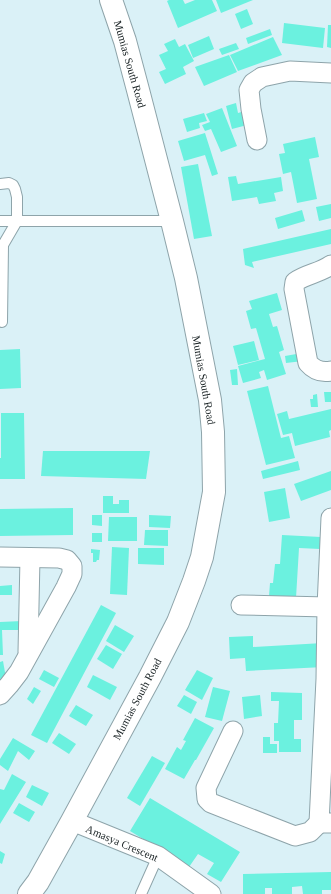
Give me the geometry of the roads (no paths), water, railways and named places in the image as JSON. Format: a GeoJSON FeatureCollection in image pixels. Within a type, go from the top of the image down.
{"type":"FeatureCollection","features":[{"type":"Feature","properties":{"kind":"main road","name":"Mumias South Road"},"geometry":{"type":"LineString","coordinates":[[28,894],[38,882],[72,821],[178,622],[202,557],[214,492],[214,432],[210,400],[186,278],[125,41],[111,0]]}},
{"type":"Feature","properties":{"kind":"street"},"geometry":{"type":"LineString","coordinates":[[257,140],[249,90],[254,83],[262,77],[290,71],[331,74]]}},
{"type":"Feature","properties":{"kind":"street"},"geometry":{"type":"LineString","coordinates":[[331,265],[301,278],[295,282],[294,289],[308,363],[320,371],[331,371]]}},
{"type":"Feature","properties":{"kind":"street"},"geometry":{"type":"LineString","coordinates":[[233,731],[206,788],[207,799],[211,803],[295,836],[310,832],[325,823],[329,679],[327,607],[331,518]]}},
{"type":"Feature","properties":{"kind":"street"},"geometry":{"type":"LineString","coordinates":[[0,557],[59,558],[67,560],[72,566],[72,574],[66,587],[28,656],[16,676],[0,695]]}},
{"type":"Feature","properties":{"kind":"street"},"geometry":{"type":"LineString","coordinates":[[28,656],[30,558]]}},
{"type":"Feature","properties":{"kind":"street"},"geometry":{"type":"LineString","coordinates":[[241,605],[327,607]]}},
{"type":"Feature","properties":{"kind":"street","name":"Amasya Crescent"},"geometry":{"type":"LineString","coordinates":[[72,821],[158,856],[211,894]]}},
{"type":"Feature","properties":{"kind":"lane"},"geometry":{"type":"LineString","coordinates":[[0,184],[9,183],[13,185],[17,197],[17,221],[1,245],[2,322]]}},
{"type":"Feature","properties":{"kind":"lane"},"geometry":{"type":"LineString","coordinates":[[0,221],[172,221]]}},
{"type":"Feature","properties":{"kind":"lane"},"geometry":{"type":"LineString","coordinates":[[141,894],[158,856]]}}]}
